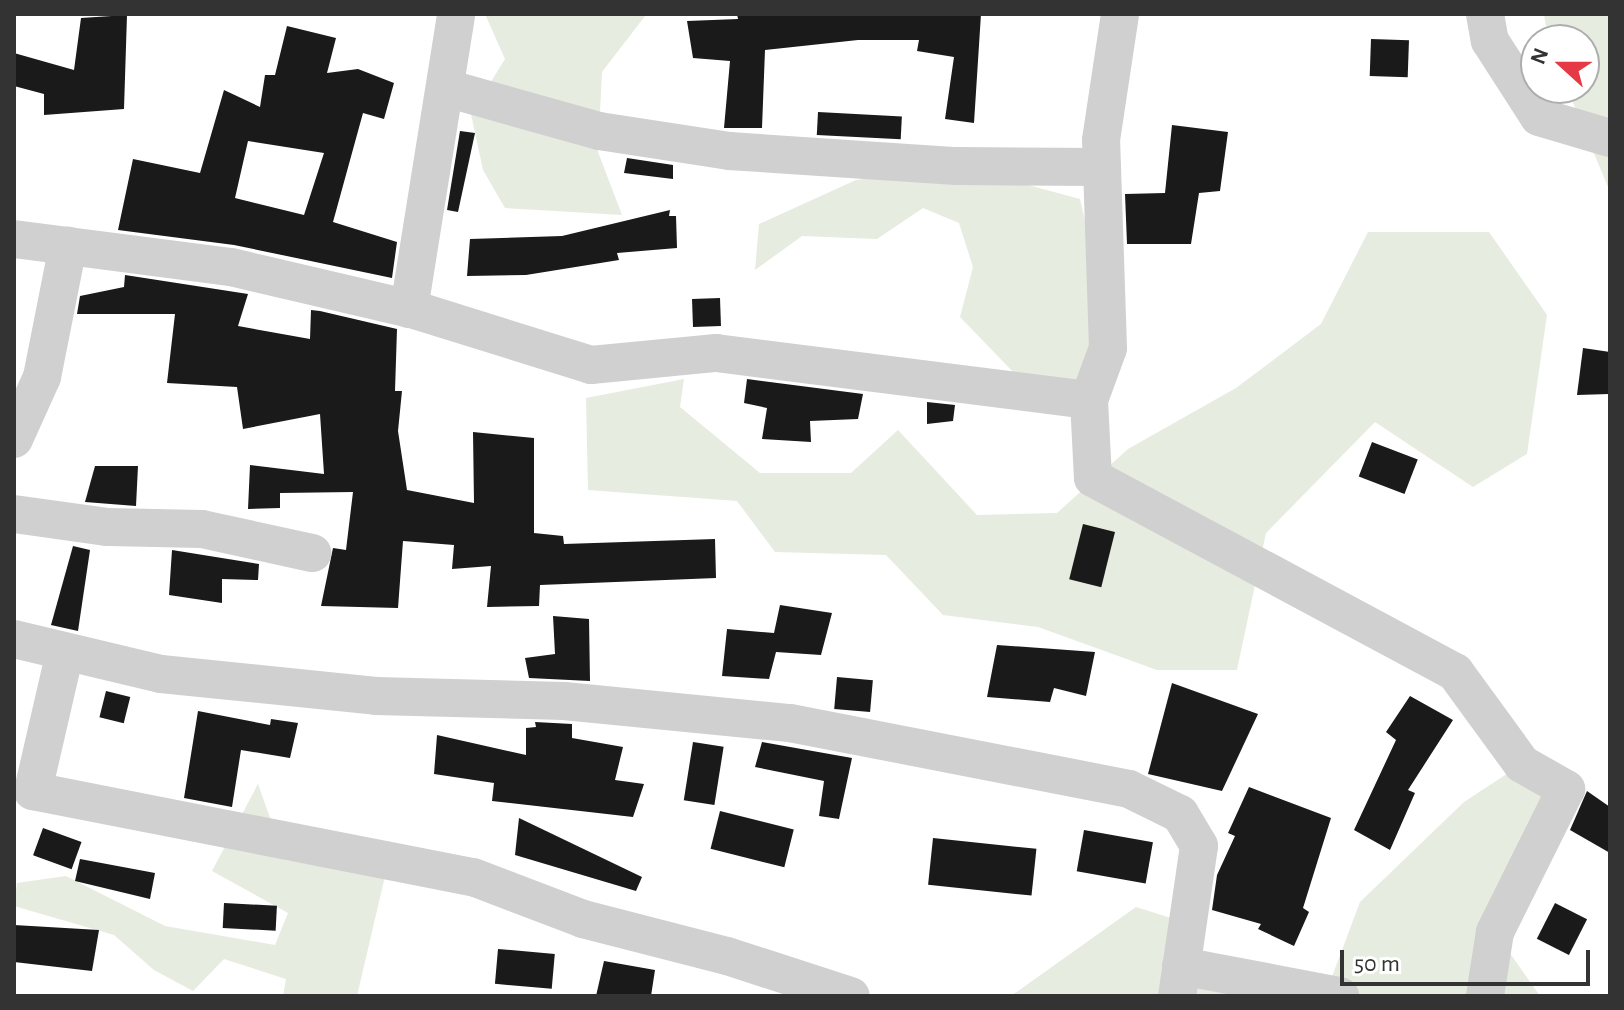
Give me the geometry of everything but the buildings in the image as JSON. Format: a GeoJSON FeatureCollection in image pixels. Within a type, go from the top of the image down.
{"type":"FeatureCollection","features":[{"type":"Feature","properties":{"kind":"street"},"geometry":{"type":"LineString","coordinates":[[409,309],[456,14]]}},
{"type":"Feature","properties":{"kind":"street"},"geometry":{"type":"LineString","coordinates":[[1120,14],[1101,140],[1108,348],[1089,400],[1093,478],[1455,672],[1522,764],[1566,789],[1495,932],[1485,996]]}},
{"type":"Feature","properties":{"kind":"street"},"geometry":{"type":"LineString","coordinates":[[1485,14],[1490,41],[1539,117],[1610,138]]}},
{"type":"Feature","properties":{"kind":"street"},"geometry":{"type":"LineString","coordinates":[[446,88],[599,131],[729,151],[957,166],[1102,167]]}},
{"type":"Feature","properties":{"kind":"street"},"geometry":{"type":"LineString","coordinates":[[14,239],[231,267],[409,309],[591,365],[716,353],[1089,400]]}},
{"type":"Feature","properties":{"kind":"street"},"geometry":{"type":"LineString","coordinates":[[14,439],[42,377],[68,246]]}},
{"type":"Feature","properties":{"kind":"street"},"geometry":{"type":"LineString","coordinates":[[14,514],[108,527],[202,529],[312,553]]}},
{"type":"Feature","properties":{"kind":"street"},"geometry":{"type":"LineString","coordinates":[[14,639],[161,674],[376,696],[564,701],[790,723],[1129,789],[1180,814],[1199,846],[1179,981],[1340,996]]}},
{"type":"Feature","properties":{"kind":"street"},"geometry":{"type":"LineString","coordinates":[[65,652],[23,789],[473,877],[583,919],[727,956],[851,996]]}},
{"type":"Feature","properties":{"kind":"shaded area"},"geometry":{"type":"Polygon","coordinates":[[[485,14],[656,14],[645,16],[602,72],[598,152],[622,215],[505,208],[483,170],[471,114],[505,59],[485,14]]]}},
{"type":"Feature","properties":{"kind":"shaded area"},"geometry":{"type":"Polygon","coordinates":[[[1544,14],[1610,14],[1610,192],[1574,104],[1600,104],[1600,24],[1546,24],[1544,14]]]}},
{"type":"Feature","properties":{"kind":"shaded area"},"geometry":{"type":"Polygon","coordinates":[[[957,166],[1080,199],[1107,317],[1089,400],[1017,376],[960,317],[973,267],[959,223],[923,208],[877,239],[802,236],[755,270],[759,224],[856,180],[957,166]]]}},
{"type":"Feature","properties":{"kind":"shaded area"},"geometry":{"type":"Polygon","coordinates":[[[1368,232],[1489,232],[1547,315],[1527,454],[1473,487],[1375,422],[1266,533],[1237,670],[1157,670],[1038,627],[943,615],[886,555],[775,552],[737,501],[588,490],[586,398],[684,379],[680,407],[760,473],[851,473],[898,430],[977,515],[1057,513],[1128,449],[1236,388],[1321,324],[1368,232]]]}},
{"type":"Feature","properties":{"kind":"shaded area"},"geometry":{"type":"Polygon","coordinates":[[[1522,764],[1566,789],[1495,932],[1540,996],[1011,996],[1136,907],[1187,923],[1181,965],[1327,990],[1360,902],[1464,802],[1522,764]]]}},
{"type":"Feature","properties":{"kind":"shaded area"},"geometry":{"type":"Polygon","coordinates":[[[258,784],[285,860],[385,876],[357,996],[283,996],[286,979],[224,959],[193,991],[154,970],[114,935],[14,906],[17,883],[66,876],[165,926],[275,945],[288,913],[212,871],[258,784]]]}}]}
